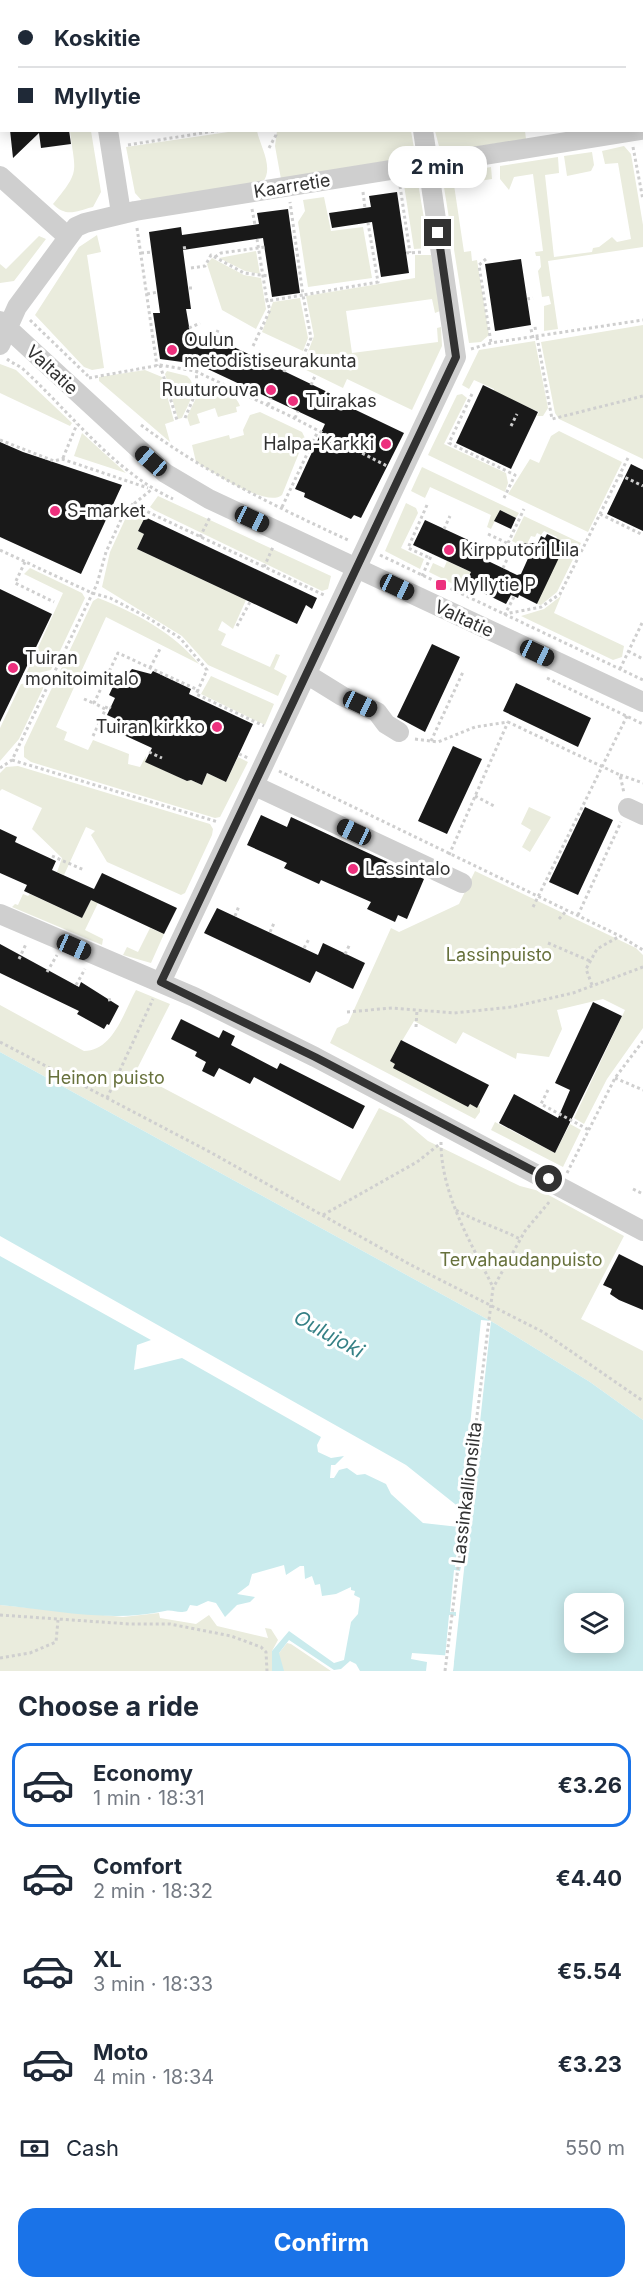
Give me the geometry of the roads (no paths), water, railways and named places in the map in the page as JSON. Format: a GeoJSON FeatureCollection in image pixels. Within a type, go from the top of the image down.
{"type":"FeatureCollection","features":[{"type":"Feature","properties":{"kind":"street"},"geometry":{"type":"LineString","coordinates":[[108,132],[129,217]]}},
{"type":"Feature","properties":{"kind":"street"},"geometry":{"type":"LineString","coordinates":[[161,982],[308,675],[456,357],[423,132]]}},
{"type":"Feature","properties":{"kind":"street","name":"Kaarretie"},"geometry":{"type":"LineString","coordinates":[[2,332],[17,307],[68,236],[85,222],[129,217],[428,165],[638,133]]}},
{"type":"Feature","properties":{"kind":"street"},"geometry":{"type":"LineString","coordinates":[[0,176],[68,236]]}},
{"type":"Feature","properties":{"kind":"street","name":"Valtatie"},"geometry":{"type":"LineString","coordinates":[[2,332],[165,474],[209,499],[643,702]]}},
{"type":"Feature","properties":{"kind":"street"},"geometry":{"type":"LineString","coordinates":[[308,675],[342,696],[377,712],[386,724],[399,732]]}},
{"type":"Feature","properties":{"kind":"street"},"geometry":{"type":"LineString","coordinates":[[255,786],[462,883]]}},
{"type":"Feature","properties":{"kind":"street"},"geometry":{"type":"LineString","coordinates":[[0,914],[161,982],[315,1057],[444,1135],[561,1185],[643,1231]]}},
{"type":"Feature","properties":{"kind":"water","name":"Oulujoki"},"geometry":{"type":"Polygon","coordinates":[[[0,1052],[496,1324],[590,1382],[643,1420],[643,1671],[453,1671],[454,1656],[412,1653],[411,1659],[427,1662],[426,1671],[360,1671],[356,1664],[350,1661],[341,1669],[334,1670],[289,1640],[279,1653],[284,1671],[272,1671],[272,1651],[289,1631],[334,1663],[344,1660],[351,1622],[358,1614],[360,1598],[354,1595],[355,1591],[351,1590],[351,1587],[336,1594],[322,1596],[320,1584],[315,1585],[312,1576],[305,1579],[304,1566],[286,1575],[284,1565],[252,1574],[249,1585],[237,1594],[255,1597],[250,1602],[237,1605],[225,1617],[216,1603],[208,1601],[197,1606],[190,1605],[184,1612],[168,1611],[124,1616],[103,1616],[0,1605],[0,1256],[151,1340],[137,1345],[134,1370],[182,1358],[321,1437],[317,1445],[318,1452],[331,1458],[344,1456],[335,1465],[331,1465],[330,1478],[334,1478],[339,1470],[347,1468],[357,1475],[365,1474],[386,1484],[391,1494],[423,1523],[468,1528],[470,1516],[406,1465],[0,1236],[0,1052]]]}},
{"type":"Feature","properties":{"kind":"place","name":"Oulun metodistiseurakunta"},"geometry":{"type":"Point","coordinates":[172,350]}},
{"type":"Feature","properties":{"kind":"place","name":"Ruuturouva"},"geometry":{"type":"Point","coordinates":[271,390]}},
{"type":"Feature","properties":{"kind":"place","name":"Tuirakas"},"geometry":{"type":"Point","coordinates":[293,401]}},
{"type":"Feature","properties":{"kind":"place","name":"Halpa-Karkki"},"geometry":{"type":"Point","coordinates":[386,444]}},
{"type":"Feature","properties":{"kind":"place","name":"S-market"},"geometry":{"type":"Point","coordinates":[55,511]}},
{"type":"Feature","properties":{"kind":"place","name":"Kirpputori Lila"},"geometry":{"type":"Point","coordinates":[449,550]}},
{"type":"Feature","properties":{"kind":"place","name":"Myllytie P"},"geometry":{"type":"Point","coordinates":[441,585]}},
{"type":"Feature","properties":{"kind":"place","name":"Tuiran monitoimitalo"},"geometry":{"type":"Point","coordinates":[13,668]}},
{"type":"Feature","properties":{"kind":"place","name":"Tuiran kirkko"},"geometry":{"type":"Point","coordinates":[217,727]}},
{"type":"Feature","properties":{"kind":"place","name":"Lassintalo"},"geometry":{"type":"Point","coordinates":[353,869]}},
{"type":"Feature","properties":{"kind":"park label","name":"Lassinpuisto"},"geometry":{"type":"Point","coordinates":[499,955]}},
{"type":"Feature","properties":{"kind":"park label","name":"Heinon puisto"},"geometry":{"type":"Point","coordinates":[106,1078]}},
{"type":"Feature","properties":{"kind":"park label","name":"Tervahaudanpuisto"},"geometry":{"type":"Point","coordinates":[521,1260]}}]}
